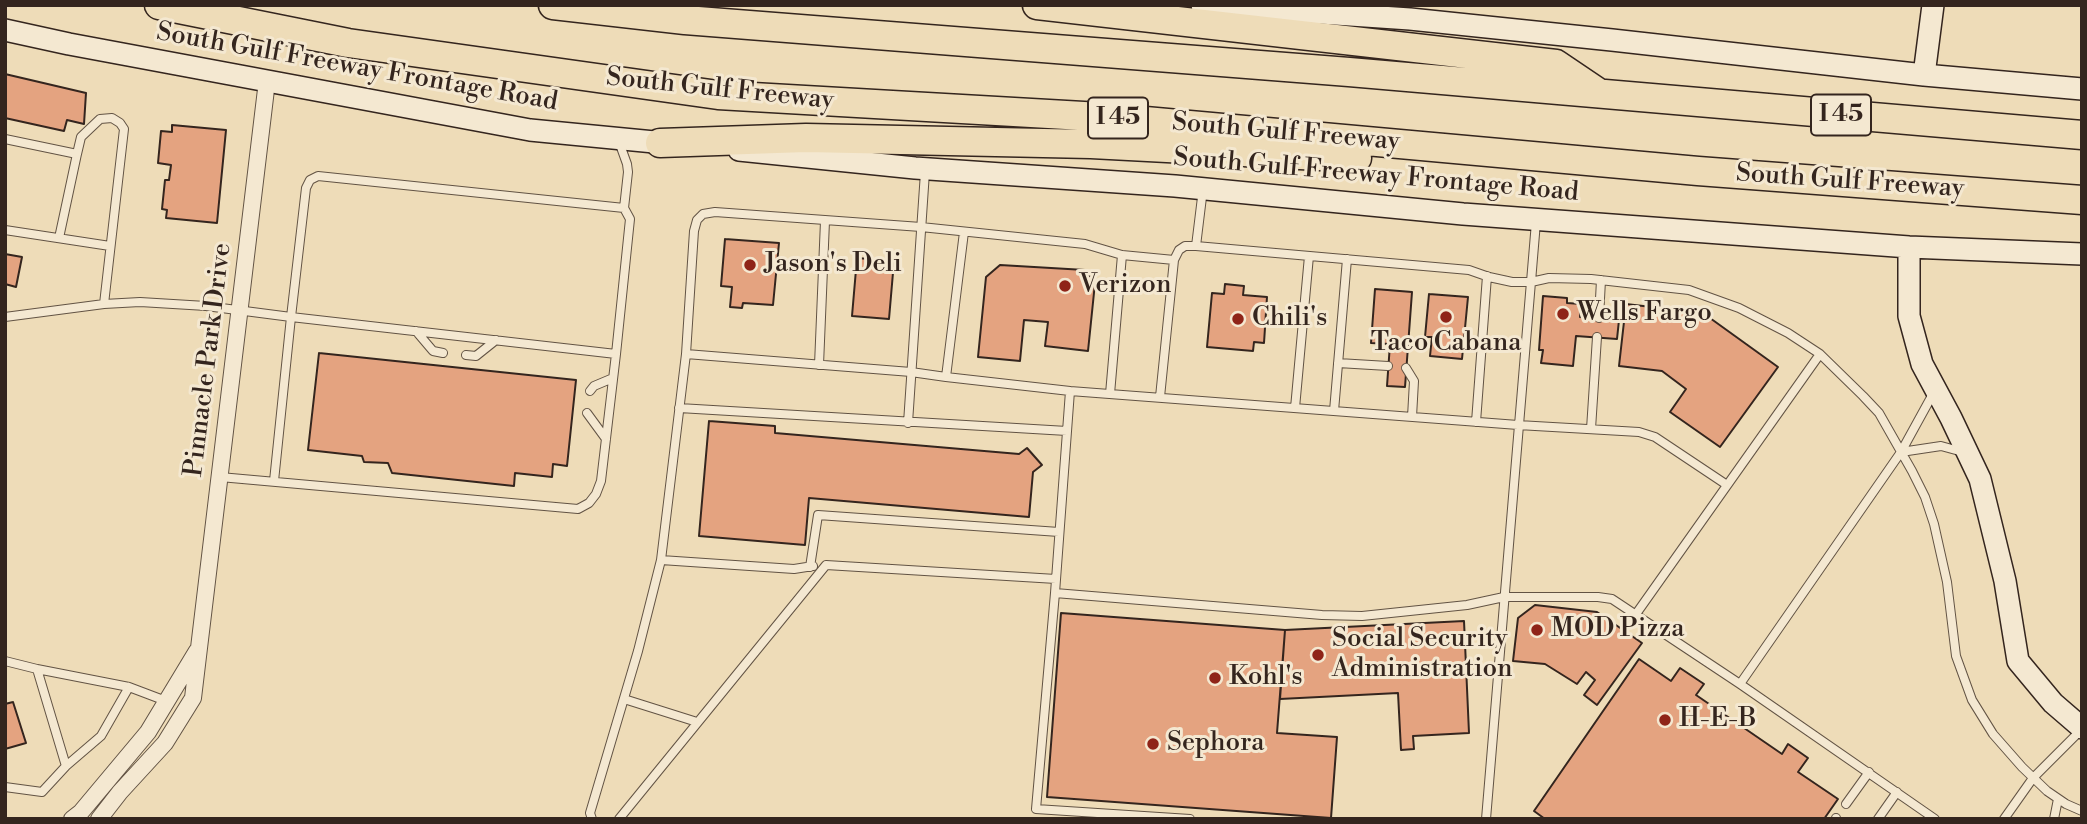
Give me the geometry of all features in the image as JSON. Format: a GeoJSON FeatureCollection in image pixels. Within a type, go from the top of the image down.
{"type":"FeatureCollection","features":[{"type":"Feature","properties":{"kind":"highway","name":"South Gulf Freeway"},"geometry":{"type":"LineString","coordinates":[[159,5],[348,43],[718,95],[1101,117],[1698,171],[2082,200]]}},
{"type":"Feature","properties":{"kind":"highway","name":"I 45"},"geometry":{"type":"LineString","coordinates":[[554,5],[699,21],[1349,72],[2082,135]]}},
{"type":"Feature","properties":{"kind":"highway"},"geometry":{"type":"LineString","coordinates":[[1037,5],[1556,64],[1601,95]]}},
{"type":"Feature","properties":{"kind":"highway"},"geometry":{"type":"LineString","coordinates":[[660,143],[819,138],[1105,145],[1386,160],[1554,158]]}},
{"type":"Feature","properties":{"kind":"main road"},"geometry":{"type":"LineString","coordinates":[[1202,5],[1327,9],[1924,75],[2082,89]]}},
{"type":"Feature","properties":{"kind":"main road"},"geometry":{"type":"LineString","coordinates":[[1924,75],[1933,5]]}},
{"type":"Feature","properties":{"kind":"main road","name":"South Gulf Freeway Frontage Road"},"geometry":{"type":"LineString","coordinates":[[5,30],[530,130],[925,169],[1203,189],[1536,219],[1909,247],[2082,254]]}},
{"type":"Feature","properties":{"kind":"main road"},"geometry":{"type":"LineString","coordinates":[[1909,247],[1909,316],[1922,364],[1980,480],[2006,581],[2018,661],[2053,703],[2082,729]]}},
{"type":"Feature","properties":{"kind":"street","name":"Pinnacle Park Drive"},"geometry":{"type":"LineString","coordinates":[[99,819],[165,743],[194,698],[267,81]]}},
{"type":"Feature","properties":{"kind":"street","name":"Pinnacle Park Drive"},"geometry":{"type":"LineString","coordinates":[[72,819],[81,812],[148,732],[200,645]]}},
{"type":"Feature","properties":{"kind":"lane"},"geometry":{"type":"LineString","coordinates":[[59,238],[82,137],[100,119],[112,118],[120,123],[124,130],[104,304]]}},
{"type":"Feature","properties":{"kind":"lane"},"geometry":{"type":"LineString","coordinates":[[220,477],[578,509],[589,503],[601,481],[630,219],[624,208],[627,164],[618,138]]}},
{"type":"Feature","properties":{"kind":"lane"},"geometry":{"type":"LineString","coordinates":[[5,139],[77,155]]}},
{"type":"Feature","properties":{"kind":"lane"},"geometry":{"type":"LineString","coordinates":[[908,423],[925,169]]}},
{"type":"Feature","properties":{"kind":"lane"},"geometry":{"type":"LineString","coordinates":[[274,481],[306,188],[310,180],[318,176],[624,208]]}},
{"type":"Feature","properties":{"kind":"lane"},"geometry":{"type":"LineString","coordinates":[[1196,246],[1203,189]]}},
{"type":"Feature","properties":{"kind":"lane"},"geometry":{"type":"LineString","coordinates":[[592,819],[590,813],[661,560],[686,355],[694,230],[697,220],[703,214],[715,212],[921,227],[1084,244],[1122,254],[1174,260]]}},
{"type":"Feature","properties":{"kind":"lane"},"geometry":{"type":"LineString","coordinates":[[1486,819],[1536,219]]}},
{"type":"Feature","properties":{"kind":"lane"},"geometry":{"type":"LineString","coordinates":[[819,365],[825,220]]}},
{"type":"Feature","properties":{"kind":"lane"},"geometry":{"type":"LineString","coordinates":[[5,230],[110,246]]}},
{"type":"Feature","properties":{"kind":"lane"},"geometry":{"type":"LineString","coordinates":[[946,377],[964,232]]}},
{"type":"Feature","properties":{"kind":"lane"},"geometry":{"type":"LineString","coordinates":[[1160,397],[1174,260],[1179,250],[1185,246],[1469,270],[1512,282],[1549,278],[1601,280],[1689,290],[1713,298],[1779,328],[1820,354],[1878,413],[1925,497],[1934,524],[1947,582],[1956,656],[1972,700],[1993,734],[2033,778],[2059,799],[2082,811]]}},
{"type":"Feature","properties":{"kind":"lane"},"geometry":{"type":"LineString","coordinates":[[1110,394],[1122,254]]}},
{"type":"Feature","properties":{"kind":"lane"},"geometry":{"type":"LineString","coordinates":[[1295,408],[1309,256]]}},
{"type":"Feature","properties":{"kind":"lane"},"geometry":{"type":"LineString","coordinates":[[1334,411],[1348,259]]}},
{"type":"Feature","properties":{"kind":"lane"},"geometry":{"type":"LineString","coordinates":[[1476,422],[1487,276]]}},
{"type":"Feature","properties":{"kind":"lane"},"geometry":{"type":"LineString","coordinates":[[1599,318],[1601,280]]}},
{"type":"Feature","properties":{"kind":"lane"},"geometry":{"type":"LineString","coordinates":[[5,317],[140,302],[206,306],[616,354]]}},
{"type":"Feature","properties":{"kind":"lane"},"geometry":{"type":"LineString","coordinates":[[416,331],[433,351],[443,353]]}},
{"type":"Feature","properties":{"kind":"lane"},"geometry":{"type":"LineString","coordinates":[[1591,429],[1597,337]]}},
{"type":"Feature","properties":{"kind":"lane"},"geometry":{"type":"LineString","coordinates":[[466,355],[475,356],[496,340]]}},
{"type":"Feature","properties":{"kind":"lane"},"geometry":{"type":"LineString","coordinates":[[1636,614],[1820,354]]}},
{"type":"Feature","properties":{"kind":"lane"},"geometry":{"type":"LineString","coordinates":[[686,355],[911,372],[1070,391],[1639,432],[1655,437],[1727,485]]}},
{"type":"Feature","properties":{"kind":"lane"},"geometry":{"type":"LineString","coordinates":[[1338,363],[1388,366]]}},
{"type":"Feature","properties":{"kind":"lane"},"geometry":{"type":"LineString","coordinates":[[1406,368],[1414,381],[1412,417]]}},
{"type":"Feature","properties":{"kind":"lane"},"geometry":{"type":"LineString","coordinates":[[590,391],[594,386],[613,378]]}},
{"type":"Feature","properties":{"kind":"lane"},"geometry":{"type":"LineString","coordinates":[[1740,684],[1901,452],[1935,390]]}},
{"type":"Feature","properties":{"kind":"lane"},"geometry":{"type":"LineString","coordinates":[[1070,391],[1037,809],[1190,819]]}},
{"type":"Feature","properties":{"kind":"lane"},"geometry":{"type":"LineString","coordinates":[[679,408],[1067,431]]}},
{"type":"Feature","properties":{"kind":"lane"},"geometry":{"type":"LineString","coordinates":[[587,413],[606,439]]}},
{"type":"Feature","properties":{"kind":"lane"},"geometry":{"type":"LineString","coordinates":[[1901,452],[1941,446],[1969,456]]}},
{"type":"Feature","properties":{"kind":"lane"},"geometry":{"type":"LineString","coordinates":[[810,567],[818,515],[1059,532]]}},
{"type":"Feature","properties":{"kind":"lane"},"geometry":{"type":"LineString","coordinates":[[661,560],[794,569],[826,565],[1056,579]]}},
{"type":"Feature","properties":{"kind":"lane"},"geometry":{"type":"LineString","coordinates":[[619,819],[826,565]]}},
{"type":"Feature","properties":{"kind":"lane"},"geometry":{"type":"LineString","coordinates":[[1055,593],[1362,616],[1467,606],[1504,597],[1612,599],[1935,819]]}},
{"type":"Feature","properties":{"kind":"lane"},"geometry":{"type":"LineString","coordinates":[[5,661],[129,687],[166,701]]}},
{"type":"Feature","properties":{"kind":"lane"},"geometry":{"type":"LineString","coordinates":[[37,669],[66,766]]}},
{"type":"Feature","properties":{"kind":"lane"},"geometry":{"type":"LineString","coordinates":[[5,787],[42,793],[66,766],[102,736],[129,687]]}},
{"type":"Feature","properties":{"kind":"lane"},"geometry":{"type":"LineString","coordinates":[[624,699],[697,722]]}},
{"type":"Feature","properties":{"kind":"lane"},"geometry":{"type":"LineString","coordinates":[[2004,819],[2033,778],[2082,729]]}},
{"type":"Feature","properties":{"kind":"lane"},"geometry":{"type":"LineString","coordinates":[[1846,804],[1869,772]]}},
{"type":"Feature","properties":{"kind":"lane"},"geometry":{"type":"LineString","coordinates":[[1878,819],[1897,792]]}},
{"type":"Feature","properties":{"kind":"lane"},"geometry":{"type":"LineString","coordinates":[[2054,819],[2059,799]]}},
{"type":"Feature","properties":{"kind":"building"},"geometry":{"type":"Polygon","coordinates":[[[5,74],[86,93],[84,124],[67,120],[64,131],[5,118],[5,74]]]}},
{"type":"Feature","properties":{"kind":"building"},"geometry":{"type":"Polygon","coordinates":[[[172,125],[226,130],[217,223],[166,218],[167,210],[162,209],[165,180],[169,180],[171,165],[158,163],[161,131],[172,132],[172,125]]]}},
{"type":"Feature","properties":{"kind":"building","name":"Jason's Deli"},"geometry":{"type":"Polygon","coordinates":[[[725,239],[779,243],[773,305],[743,303],[742,308],[730,307],[732,287],[721,286],[725,239]]]}},
{"type":"Feature","properties":{"kind":"building"},"geometry":{"type":"Polygon","coordinates":[[[5,254],[22,257],[16,287],[5,284],[5,254]]]}},
{"type":"Feature","properties":{"kind":"building"},"geometry":{"type":"Polygon","coordinates":[[[857,258],[894,261],[889,319],[852,316],[857,258]]]}},
{"type":"Feature","properties":{"kind":"building"},"geometry":{"type":"Polygon","coordinates":[[[1000,265],[1085,270],[1095,283],[1088,351],[1045,346],[1048,322],[1024,320],[1020,361],[978,357],[986,277],[1000,265]]]}},
{"type":"Feature","properties":{"kind":"building","name":"Chili's"},"geometry":{"type":"Polygon","coordinates":[[[1225,284],[1244,286],[1243,295],[1267,297],[1264,343],[1254,342],[1253,351],[1207,347],[1212,293],[1224,294],[1225,284]]]}},
{"type":"Feature","properties":{"kind":"building"},"geometry":{"type":"Polygon","coordinates":[[[1375,289],[1412,292],[1405,387],[1387,386],[1390,344],[1371,343],[1375,289]]]}},
{"type":"Feature","properties":{"kind":"building","name":"Taco Cabana"},"geometry":{"type":"Polygon","coordinates":[[[1429,294],[1468,297],[1462,359],[1430,356],[1432,337],[1425,337],[1429,294]]]}},
{"type":"Feature","properties":{"kind":"building"},"geometry":{"type":"Polygon","coordinates":[[[1543,296],[1567,298],[1567,303],[1581,304],[1580,317],[1619,320],[1617,339],[1576,336],[1573,366],[1541,363],[1543,350],[1539,350],[1543,296]]]}},
{"type":"Feature","properties":{"kind":"building"},"geometry":{"type":"Polygon","coordinates":[[[1626,304],[1703,313],[1778,367],[1720,447],[1670,412],[1686,389],[1662,371],[1619,366],[1626,304]]]}},
{"type":"Feature","properties":{"kind":"building"},"geometry":{"type":"Polygon","coordinates":[[[319,353],[576,380],[567,466],[553,464],[552,477],[515,473],[514,486],[392,473],[388,463],[364,462],[362,456],[308,450],[319,353]]]}},
{"type":"Feature","properties":{"kind":"building"},"geometry":{"type":"Polygon","coordinates":[[[709,421],[775,426],[775,433],[1019,454],[1027,448],[1042,465],[1033,472],[1029,517],[809,498],[805,545],[699,536],[709,421]]]}},
{"type":"Feature","properties":{"kind":"building"},"geometry":{"type":"Polygon","coordinates":[[[1535,605],[1597,612],[1642,643],[1597,705],[1584,695],[1595,680],[1586,672],[1577,684],[1545,664],[1513,661],[1518,618],[1535,605]]]}},
{"type":"Feature","properties":{"kind":"building"},"geometry":{"type":"Polygon","coordinates":[[[1061,613],[1285,630],[1277,733],[1337,737],[1331,818],[1047,797],[1061,613]]]}},
{"type":"Feature","properties":{"kind":"building"},"geometry":{"type":"Polygon","coordinates":[[[1464,621],[1469,733],[1413,736],[1414,749],[1401,750],[1398,693],[1280,699],[1285,630],[1464,621]]]}},
{"type":"Feature","properties":{"kind":"building","name":"H-E-B"},"geometry":{"type":"Polygon","coordinates":[[[1639,659],[1671,681],[1680,668],[1704,684],[1696,695],[1782,754],[1788,744],[1808,758],[1798,772],[1838,799],[1824,819],[1545,819],[1534,811],[1639,659]]]}},
{"type":"Feature","properties":{"kind":"building"},"geometry":{"type":"Polygon","coordinates":[[[13,702],[26,743],[5,749],[5,704],[13,702]]]}},
{"type":"Feature","properties":{"kind":"place","name":"Jason's Deli"},"geometry":{"type":"Point","coordinates":[750,265]}},
{"type":"Feature","properties":{"kind":"place","name":"Verizon"},"geometry":{"type":"Point","coordinates":[1065,286]}},
{"type":"Feature","properties":{"kind":"place","name":"Wells Fargo"},"geometry":{"type":"Point","coordinates":[1563,314]}},
{"type":"Feature","properties":{"kind":"place","name":"Taco Cabana"},"geometry":{"type":"Point","coordinates":[1446,317]}},
{"type":"Feature","properties":{"kind":"place","name":"Chili's"},"geometry":{"type":"Point","coordinates":[1238,319]}},
{"type":"Feature","properties":{"kind":"place","name":"MOD Pizza"},"geometry":{"type":"Point","coordinates":[1537,630]}},
{"type":"Feature","properties":{"kind":"place","name":"Social Security Administration"},"geometry":{"type":"Point","coordinates":[1318,655]}},
{"type":"Feature","properties":{"kind":"place","name":"Kohl's"},"geometry":{"type":"Point","coordinates":[1215,678]}},
{"type":"Feature","properties":{"kind":"place","name":"H-E-B"},"geometry":{"type":"Point","coordinates":[1665,720]}},
{"type":"Feature","properties":{"kind":"place","name":"Sephora"},"geometry":{"type":"Point","coordinates":[1153,744]}}]}
